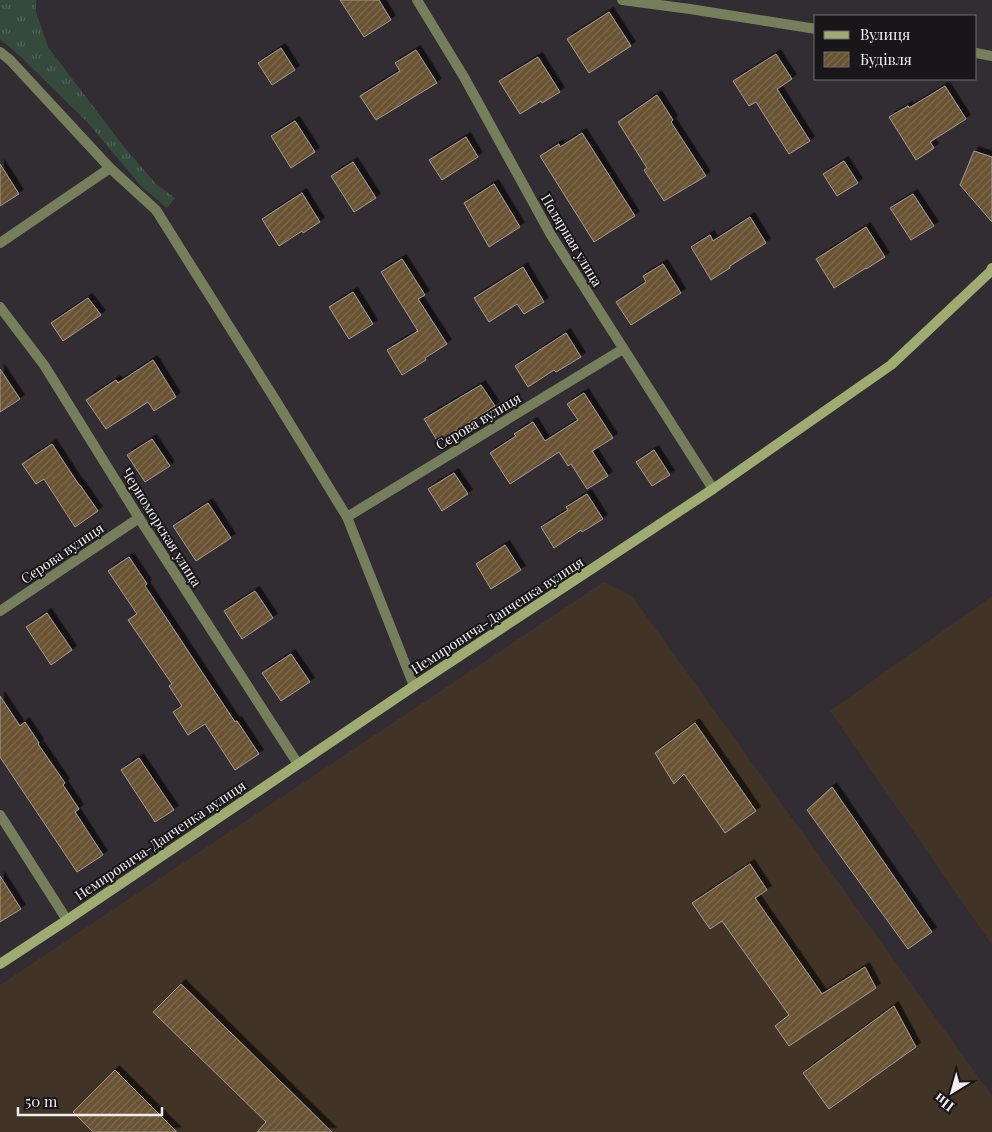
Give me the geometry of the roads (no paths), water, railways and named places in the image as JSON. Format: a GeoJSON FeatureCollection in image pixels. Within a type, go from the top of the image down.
{"type":"FeatureCollection","features":[{"type":"Feature","properties":{"kind":"street","name":"Полярная улица"},"geometry":{"type":"LineString","coordinates":[[417,0],[464,77],[551,235],[712,488]]}},
{"type":"Feature","properties":{"kind":"street"},"geometry":{"type":"LineString","coordinates":[[622,0],[814,28]]}},
{"type":"Feature","properties":{"kind":"street"},"geometry":{"type":"LineString","coordinates":[[0,52],[10,60],[110,168],[156,210],[347,517],[414,686]]}},
{"type":"Feature","properties":{"kind":"street"},"geometry":{"type":"LineString","coordinates":[[977,53],[992,56]]}},
{"type":"Feature","properties":{"kind":"street"},"geometry":{"type":"LineString","coordinates":[[0,243],[110,168]]}},
{"type":"Feature","properties":{"kind":"street","name":"Немировича-Данченка вулиця"},"geometry":{"type":"LineString","coordinates":[[0,964],[712,488],[891,365],[992,268]]}},
{"type":"Feature","properties":{"kind":"street","name":"Черноморская улица"},"geometry":{"type":"LineString","coordinates":[[0,307],[44,365],[139,518],[298,764]]}},
{"type":"Feature","properties":{"kind":"street","name":"Сєрова вулиця"},"geometry":{"type":"LineString","coordinates":[[347,517],[623,349]]}},
{"type":"Feature","properties":{"kind":"street","name":"Сєрова вулиця"},"geometry":{"type":"LineString","coordinates":[[0,611],[139,518]]}},
{"type":"Feature","properties":{"kind":"street"},"geometry":{"type":"LineString","coordinates":[[0,815],[67,920]]}}]}
